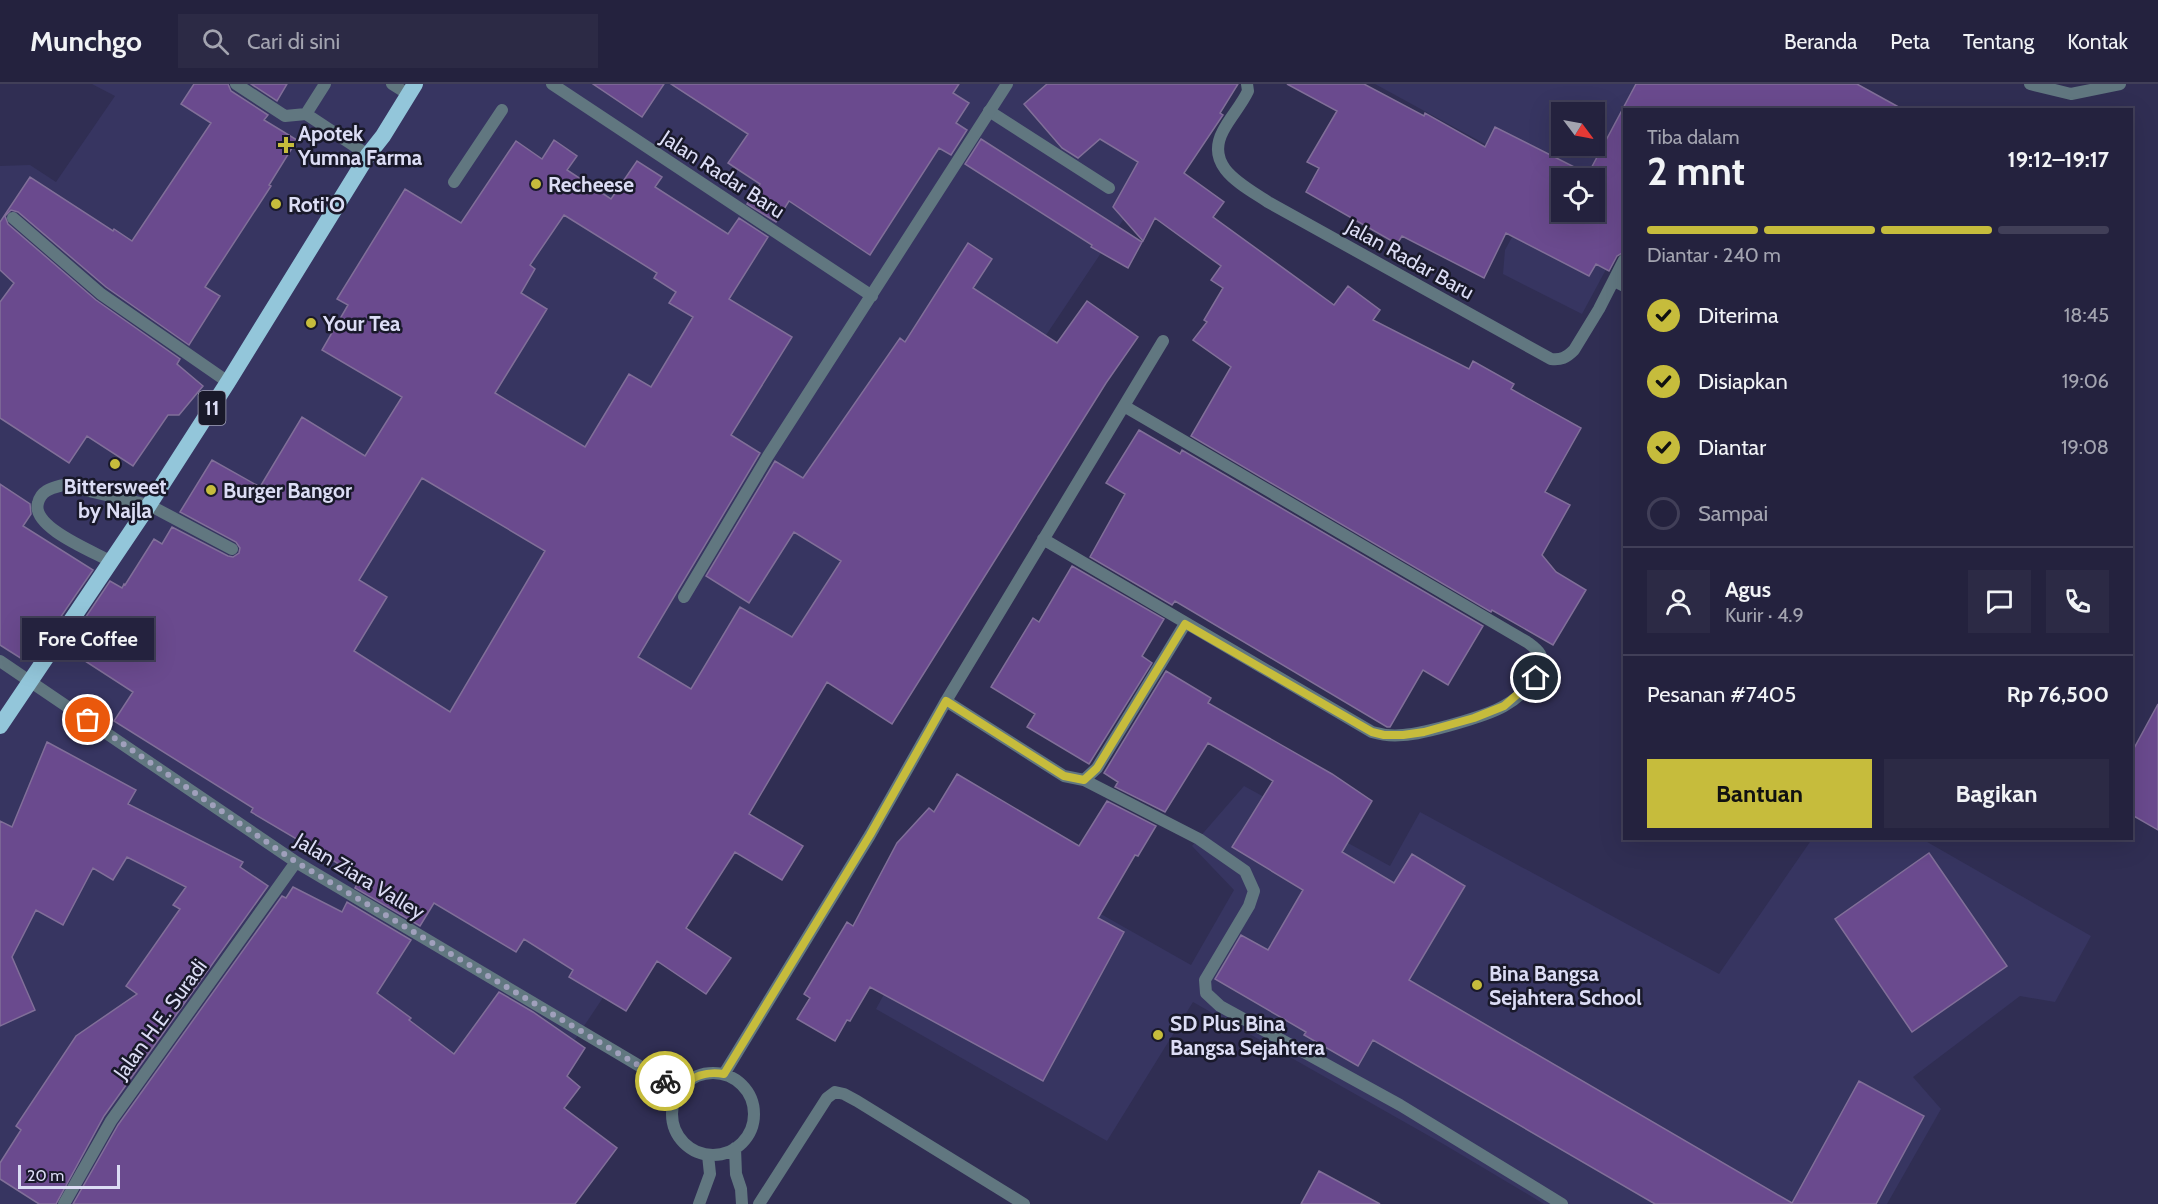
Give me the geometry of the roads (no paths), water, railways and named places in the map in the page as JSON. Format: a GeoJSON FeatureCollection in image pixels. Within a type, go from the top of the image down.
{"type":"FeatureCollection","features":[{"type":"Feature","properties":{"kind":"highway","name":"11"},"geometry":{"type":"LineString","coordinates":[[0,726],[149,506],[412,89]]}},
{"type":"Feature","properties":{"kind":"street"},"geometry":{"type":"LineString","coordinates":[[236,84],[285,116],[306,114],[369,154]]}},
{"type":"Feature","properties":{"kind":"street"},"geometry":{"type":"LineString","coordinates":[[306,114],[326,84]]}},
{"type":"Feature","properties":{"kind":"street"},"geometry":{"type":"LineString","coordinates":[[392,84],[412,89]]}},
{"type":"Feature","properties":{"kind":"street","name":"Jalan Radar Baru"},"geometry":{"type":"LineString","coordinates":[[552,84],[872,296]]}},
{"type":"Feature","properties":{"kind":"street"},"geometry":{"type":"LineString","coordinates":[[684,597],[768,456],[1007,84]]}},
{"type":"Feature","properties":{"kind":"street","name":"Jalan Radar Baru"},"geometry":{"type":"LineString","coordinates":[[1246,84],[1248,91],[1222,132],[1216,150],[1218,159],[1231,176],[1268,202],[1534,351],[1551,359],[1558,360],[1568,356],[1619,283],[1623,265]]}},
{"type":"Feature","properties":{"kind":"street"},"geometry":{"type":"LineString","coordinates":[[2030,84],[2071,94],[2120,84]]}},
{"type":"Feature","properties":{"kind":"street"},"geometry":{"type":"LineString","coordinates":[[454,182],[502,110]]}},
{"type":"Feature","properties":{"kind":"street"},"geometry":{"type":"LineString","coordinates":[[989,111],[1109,188]]}},
{"type":"Feature","properties":{"kind":"street"},"geometry":{"type":"LineString","coordinates":[[13,218],[101,294],[228,382]]}},
{"type":"Feature","properties":{"kind":"street"},"geometry":{"type":"LineString","coordinates":[[724,1074],[870,835],[946,701],[1163,341]]}},
{"type":"Feature","properties":{"kind":"street"},"geometry":{"type":"LineString","coordinates":[[1043,539],[1372,732],[1384,735],[1403,735],[1424,732],[1474,718],[1504,706],[1536,678],[1542,669],[1543,661],[1540,654],[1527,642],[1124,406]]}},
{"type":"Feature","properties":{"kind":"street"},"geometry":{"type":"LineString","coordinates":[[111,561],[48,526],[38,515],[37,504],[40,495],[49,488],[63,485],[149,506],[232,549]]}},
{"type":"Feature","properties":{"kind":"street"},"geometry":{"type":"LineString","coordinates":[[1084,780],[1097,768],[1185,624]]}},
{"type":"Feature","properties":{"kind":"street","name":"Jalan Ziara Valley"},"geometry":{"type":"LineString","coordinates":[[0,661],[296,862],[680,1090]]}},
{"type":"Feature","properties":{"kind":"street"},"geometry":{"type":"LineString","coordinates":[[946,701],[1064,776],[1084,780],[1199,839],[1245,871],[1254,891],[1250,906],[1205,980],[1206,993],[1220,1006],[1400,1105],[1562,1204]]}},
{"type":"Feature","properties":{"kind":"street","name":"Jalan H.E. Suradi"},"geometry":{"type":"LineString","coordinates":[[64,1204],[111,1120],[296,862]]}},
{"type":"Feature","properties":{"kind":"street"},"geometry":{"type":"LineString","coordinates":[[700,1074],[724,1074],[739,1082],[745,1088],[753,1108],[751,1129],[746,1138],[735,1148],[724,1153],[708,1155],[688,1147],[676,1133],[672,1114],[673,1104],[680,1090],[700,1074]]}},
{"type":"Feature","properties":{"kind":"street"},"geometry":{"type":"LineString","coordinates":[[759,1204],[827,1098],[835,1092],[857,1101],[1024,1204]]}},
{"type":"Feature","properties":{"kind":"street"},"geometry":{"type":"LineString","coordinates":[[735,1148],[736,1174],[741,1189],[742,1204]]}},
{"type":"Feature","properties":{"kind":"street"},"geometry":{"type":"LineString","coordinates":[[699,1204],[710,1174],[708,1155]]}},
{"type":"Feature","properties":{"kind":"place","name":"Apotek Yumna Farma"},"geometry":{"type":"Point","coordinates":[286,145]}},
{"type":"Feature","properties":{"kind":"place","name":"Recheese"},"geometry":{"type":"Point","coordinates":[536,184]}},
{"type":"Feature","properties":{"kind":"place","name":"Roti'O"},"geometry":{"type":"Point","coordinates":[276,204]}},
{"type":"Feature","properties":{"kind":"place","name":"Your Tea"},"geometry":{"type":"Point","coordinates":[311,323]}},
{"type":"Feature","properties":{"kind":"place","name":"Bittersweet by Najla"},"geometry":{"type":"Point","coordinates":[115,464]}},
{"type":"Feature","properties":{"kind":"place","name":"Burger Bangor"},"geometry":{"type":"Point","coordinates":[211,490]}},
{"type":"Feature","properties":{"kind":"place","name":"Fore Coffee"},"geometry":{"type":"Point","coordinates":[88,720]}},
{"type":"Feature","properties":{"kind":"place","name":"Bina Bangsa Sejahtera School"},"geometry":{"type":"Point","coordinates":[1477,985]}},
{"type":"Feature","properties":{"kind":"place","name":"SD Plus Bina Bangsa Sejahtera"},"geometry":{"type":"Point","coordinates":[1158,1035]}}]}
